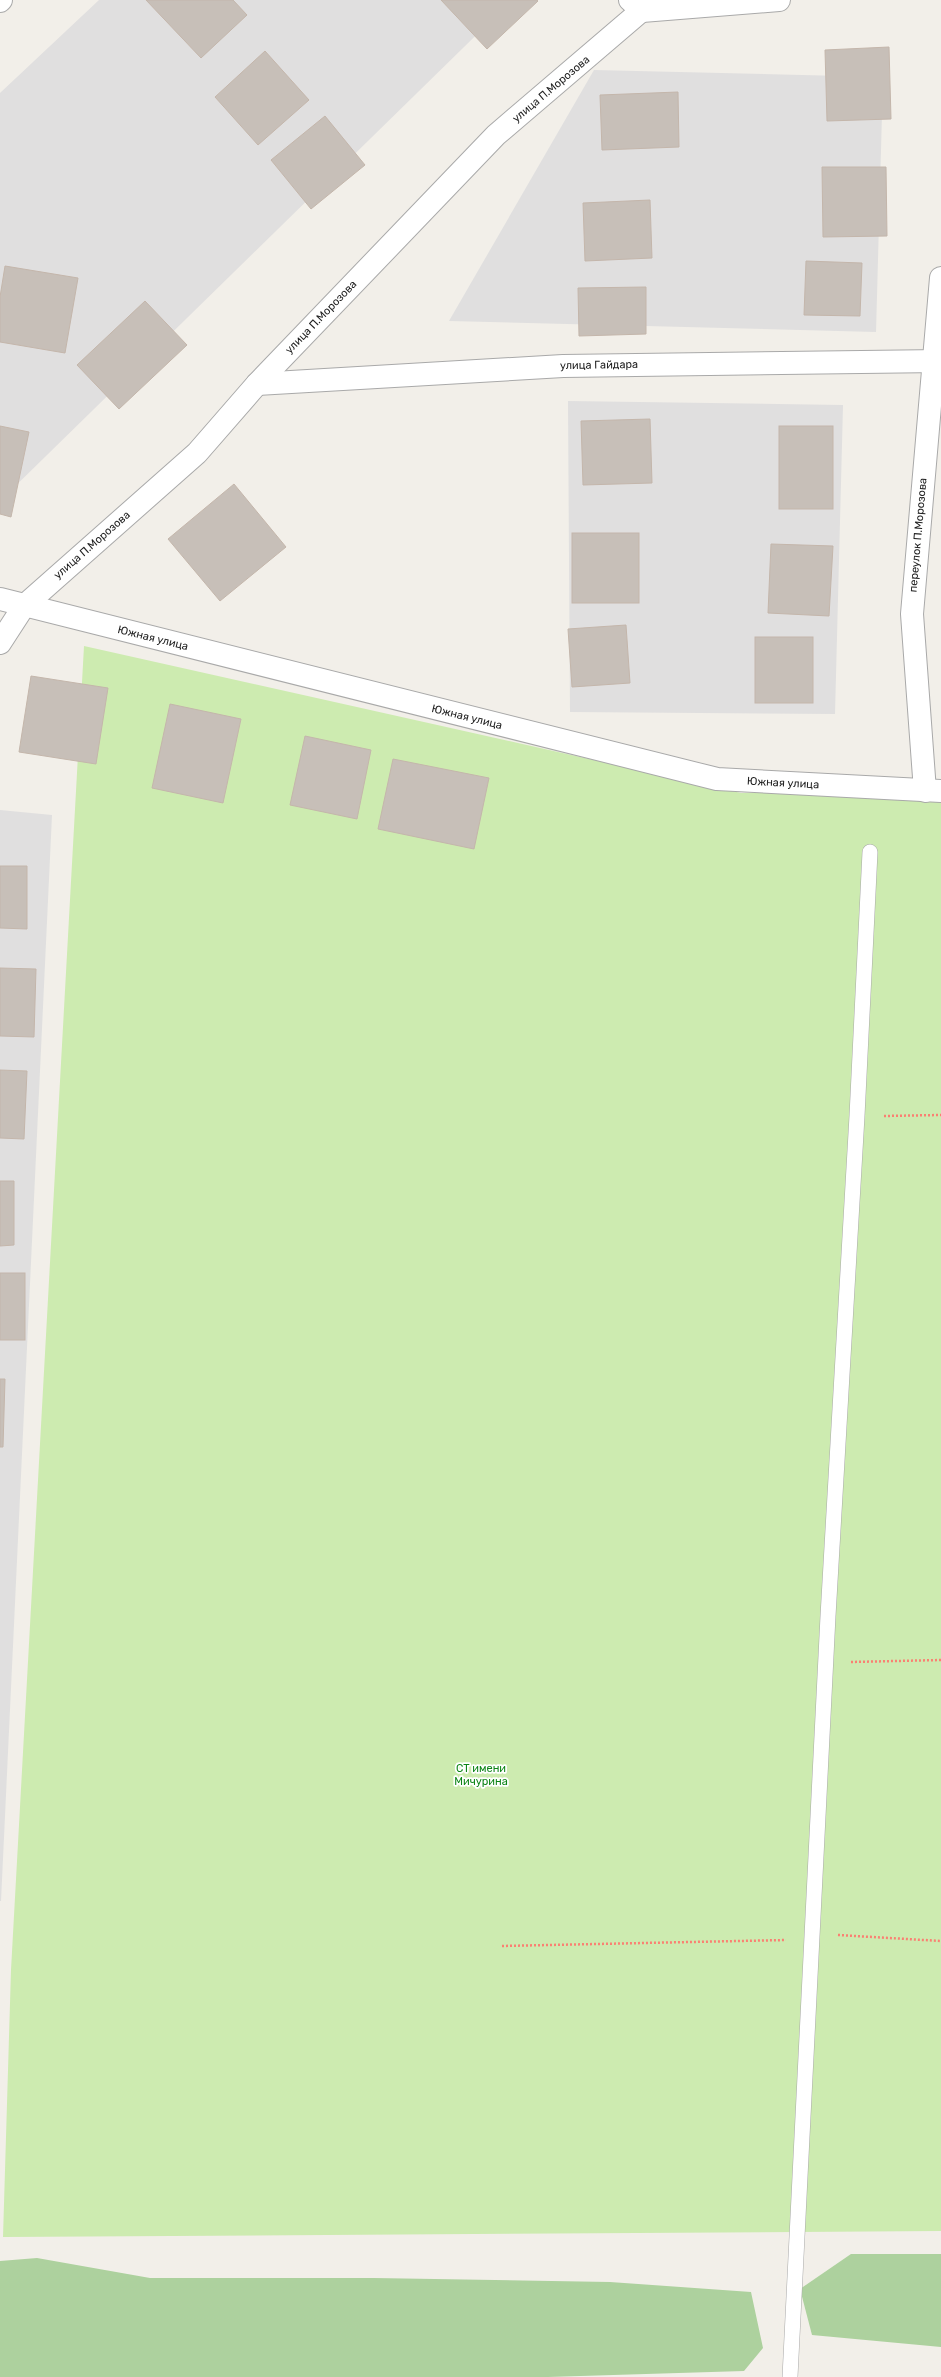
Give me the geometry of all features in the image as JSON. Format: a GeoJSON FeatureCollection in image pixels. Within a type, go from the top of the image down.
{"type":"FeatureCollection","features":[{"type":"Feature","properties":{"kind":"street"},"geometry":{"type":"LineString","coordinates":[[642,4],[779,0]]}},
{"type":"Feature","properties":{"kind":"street","name":"улица П.Морозова"},"geometry":{"type":"LineString","coordinates":[[0,643],[24,606],[197,453],[257,384],[496,135],[642,4]]}},
{"type":"Feature","properties":{"kind":"street","name":"переулок П.Морозова"},"geometry":{"type":"LineString","coordinates":[[933,791],[912,614],[937,361],[941,278]]}},
{"type":"Feature","properties":{"kind":"street","name":"улица Гайдара"},"geometry":{"type":"LineString","coordinates":[[257,384],[563,366],[937,361]]}},
{"type":"Feature","properties":{"kind":"street","name":"Южная улица"},"geometry":{"type":"LineString","coordinates":[[0,599],[718,779],[933,791]]}},
{"type":"Feature","properties":{"kind":"lane"},"geometry":{"type":"LineString","coordinates":[[790,2377],[825,1667],[857,1116],[870,852]]}},
{"type":"Feature","properties":{"kind":"path"},"geometry":{"type":"LineString","coordinates":[[857,1116],[941,1115]]}},
{"type":"Feature","properties":{"kind":"path"},"geometry":{"type":"LineString","coordinates":[[825,1667],[860,1660],[941,1660]]}},
{"type":"Feature","properties":{"kind":"path"},"geometry":{"type":"LineString","coordinates":[[502,1946],[788,1940],[813,1933],[941,1941]]}},
{"type":"Feature","properties":{"kind":"shaded area"},"geometry":{"type":"Polygon","coordinates":[[[99,0],[512,0],[0,501],[0,93],[99,0]]]}},
{"type":"Feature","properties":{"kind":"shaded area"},"geometry":{"type":"Polygon","coordinates":[[[594,70],[883,77],[876,332],[449,321],[594,70]]]}},
{"type":"Feature","properties":{"kind":"shaded area"},"geometry":{"type":"Polygon","coordinates":[[[568,401],[843,405],[835,714],[570,712],[568,401]]]}},
{"type":"Feature","properties":{"kind":"shaded area"},"geometry":{"type":"Polygon","coordinates":[[[0,810],[52,815],[1,1901],[0,1901],[0,810]]]}},
{"type":"Feature","properties":{"kind":"green space","name":"СТ имени Мичурина"},"geometry":{"type":"Polygon","coordinates":[[[84,646],[741,793],[941,791],[941,2231],[3,2237],[11,1970],[84,646]]]}},
{"type":"Feature","properties":{"kind":"green space"},"geometry":{"type":"Polygon","coordinates":[[[851,2254],[941,2254],[941,2347],[812,2335],[800,2289],[851,2254]]]}},
{"type":"Feature","properties":{"kind":"green space"},"geometry":{"type":"Polygon","coordinates":[[[37,2258],[150,2278],[374,2278],[610,2282],[751,2292],[763,2348],[744,2371],[548,2377],[0,2377],[0,2261],[37,2258]]]}},
{"type":"Feature","properties":{"kind":"building"},"geometry":{"type":"Polygon","coordinates":[[[146,0],[233,0],[247,15],[201,58],[146,0]]]}},
{"type":"Feature","properties":{"kind":"building"},"geometry":{"type":"Polygon","coordinates":[[[441,0],[537,0],[538,1],[487,49],[441,0]]]}},
{"type":"Feature","properties":{"kind":"building"},"geometry":{"type":"Polygon","coordinates":[[[889,47],[891,119],[827,121],[825,50],[889,47]]]}},
{"type":"Feature","properties":{"kind":"building"},"geometry":{"type":"Polygon","coordinates":[[[265,51],[309,100],[258,145],[215,97],[265,51]]]}},
{"type":"Feature","properties":{"kind":"building"},"geometry":{"type":"Polygon","coordinates":[[[678,92],[679,147],[602,150],[600,95],[678,92]]]}},
{"type":"Feature","properties":{"kind":"building"},"geometry":{"type":"Polygon","coordinates":[[[325,116],[365,165],[311,209],[271,160],[325,116]]]}},
{"type":"Feature","properties":{"kind":"building"},"geometry":{"type":"Polygon","coordinates":[[[822,167],[886,167],[887,236],[823,237],[822,167]]]}},
{"type":"Feature","properties":{"kind":"building"},"geometry":{"type":"Polygon","coordinates":[[[650,200],[652,258],[585,261],[583,203],[650,200]]]}},
{"type":"Feature","properties":{"kind":"building"},"geometry":{"type":"Polygon","coordinates":[[[806,261],[862,263],[860,316],[804,315],[806,261]]]}},
{"type":"Feature","properties":{"kind":"building"},"geometry":{"type":"Polygon","coordinates":[[[5,266],[78,278],[65,353],[0,342],[0,297],[5,266]]]}},
{"type":"Feature","properties":{"kind":"building"},"geometry":{"type":"Polygon","coordinates":[[[646,287],[646,334],[579,336],[578,288],[646,287]]]}},
{"type":"Feature","properties":{"kind":"building"},"geometry":{"type":"Polygon","coordinates":[[[145,301],[187,345],[119,409],[77,365],[145,301]]]}},
{"type":"Feature","properties":{"kind":"building"},"geometry":{"type":"Polygon","coordinates":[[[650,419],[652,483],[583,485],[581,421],[650,419]]]}},
{"type":"Feature","properties":{"kind":"building"},"geometry":{"type":"Polygon","coordinates":[[[0,426],[29,432],[11,517],[0,514],[0,426]]]}},
{"type":"Feature","properties":{"kind":"building"},"geometry":{"type":"Polygon","coordinates":[[[779,426],[833,426],[833,509],[779,509],[779,426]]]}},
{"type":"Feature","properties":{"kind":"building"},"geometry":{"type":"Polygon","coordinates":[[[234,484],[286,547],[220,601],[168,539],[234,484]]]}},
{"type":"Feature","properties":{"kind":"building"},"geometry":{"type":"Polygon","coordinates":[[[572,533],[639,533],[639,603],[572,603],[572,533]]]}},
{"type":"Feature","properties":{"kind":"building"},"geometry":{"type":"Polygon","coordinates":[[[771,544],[833,546],[829,616],[768,613],[771,544]]]}},
{"type":"Feature","properties":{"kind":"building"},"geometry":{"type":"Polygon","coordinates":[[[626,625],[630,683],[572,687],[568,629],[626,625]]]}},
{"type":"Feature","properties":{"kind":"building"},"geometry":{"type":"Polygon","coordinates":[[[755,637],[813,637],[813,703],[755,703],[755,637]]]}},
{"type":"Feature","properties":{"kind":"building"},"geometry":{"type":"Polygon","coordinates":[[[31,676],[108,688],[96,764],[19,752],[31,676]]]}},
{"type":"Feature","properties":{"kind":"building"},"geometry":{"type":"Polygon","coordinates":[[[170,704],[241,719],[223,803],[152,788],[170,704]]]}},
{"type":"Feature","properties":{"kind":"building"},"geometry":{"type":"Polygon","coordinates":[[[305,736],[371,750],[357,819],[290,805],[305,736]]]}},
{"type":"Feature","properties":{"kind":"building"},"geometry":{"type":"Polygon","coordinates":[[[393,759],[489,778],[474,849],[378,829],[393,759]]]}},
{"type":"Feature","properties":{"kind":"building"},"geometry":{"type":"Polygon","coordinates":[[[0,866],[27,866],[27,929],[0,928],[0,866]]]}},
{"type":"Feature","properties":{"kind":"building"},"geometry":{"type":"Polygon","coordinates":[[[0,968],[36,969],[34,1037],[0,1036],[0,968]]]}},
{"type":"Feature","properties":{"kind":"building"},"geometry":{"type":"Polygon","coordinates":[[[0,1070],[27,1071],[24,1139],[0,1138],[0,1070]]]}},
{"type":"Feature","properties":{"kind":"building"},"geometry":{"type":"Polygon","coordinates":[[[0,1181],[14,1181],[14,1245],[0,1246],[0,1181]]]}},
{"type":"Feature","properties":{"kind":"building"},"geometry":{"type":"Polygon","coordinates":[[[0,1273],[25,1273],[25,1340],[0,1340],[0,1273]]]}},
{"type":"Feature","properties":{"kind":"building"},"geometry":{"type":"Polygon","coordinates":[[[0,1379],[5,1379],[3,1447],[0,1447],[0,1379]]]}}]}
